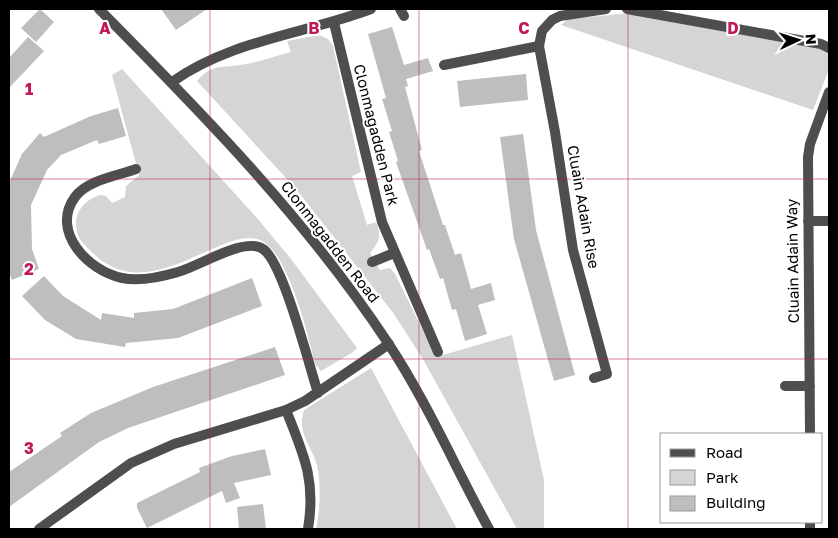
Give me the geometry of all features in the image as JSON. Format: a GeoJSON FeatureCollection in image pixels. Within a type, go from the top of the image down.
{"type":"FeatureCollection","features":[{"type":"Feature","properties":{"kind":"street","name":"Clonmagadden Road"},"geometry":{"type":"LineString","coordinates":[[99,9],[221,133],[290,212],[349,286],[389,344],[426,408],[489,529]]}},
{"type":"Feature","properties":{"kind":"street"},"geometry":{"type":"LineString","coordinates":[[172,82],[205,63],[253,43],[334,23],[371,9]]}},
{"type":"Feature","properties":{"kind":"street","name":"Cluain Adain Rise"},"geometry":{"type":"LineString","coordinates":[[594,378],[607,374],[572,250],[556,132],[539,46],[542,31],[552,20],[560,16],[606,9]]}},
{"type":"Feature","properties":{"kind":"street"},"geometry":{"type":"LineString","coordinates":[[628,9],[821,44],[829,48]]}},
{"type":"Feature","properties":{"kind":"street","name":"Clonmagadden Park"},"geometry":{"type":"LineString","coordinates":[[334,23],[382,222],[438,352]]}},
{"type":"Feature","properties":{"kind":"street"},"geometry":{"type":"LineString","coordinates":[[444,65],[539,46]]}},
{"type":"Feature","properties":{"kind":"street","name":"Cluain Adain Way"},"geometry":{"type":"LineString","coordinates":[[810,433],[808,221],[810,144],[829,92]]}},
{"type":"Feature","properties":{"kind":"street"},"geometry":{"type":"LineString","coordinates":[[136,169],[89,185],[75,197],[68,213],[67,229],[76,248],[90,263],[110,274],[123,278],[143,279],[179,272],[237,248],[252,245],[262,247],[271,255],[280,274],[318,393]]}},
{"type":"Feature","properties":{"kind":"street"},"geometry":{"type":"LineString","coordinates":[[808,221],[829,221]]}},
{"type":"Feature","properties":{"kind":"street"},"geometry":{"type":"LineString","coordinates":[[372,262],[394,253]]}},
{"type":"Feature","properties":{"kind":"street"},"geometry":{"type":"LineString","coordinates":[[39,529],[131,463],[208,433],[286,410],[318,393],[389,344]]}},
{"type":"Feature","properties":{"kind":"street"},"geometry":{"type":"LineString","coordinates":[[785,386],[810,386]]}},
{"type":"Feature","properties":{"kind":"street"},"geometry":{"type":"LineString","coordinates":[[286,410],[306,461],[310,479],[311,499],[308,529]]}},
{"type":"Feature","properties":{"kind":"green space"},"geometry":{"type":"Polygon","coordinates":[[[631,13],[822,49],[829,52],[829,69],[813,110],[561,25],[568,19],[631,13]]]}},
{"type":"Feature","properties":{"kind":"green space"},"geometry":{"type":"Polygon","coordinates":[[[319,35],[328,39],[333,46],[361,172],[352,176],[367,225],[376,222],[378,227],[379,239],[370,253],[380,270],[390,268],[395,274],[436,357],[512,335],[544,480],[544,528],[542,529],[517,529],[424,361],[394,314],[297,190],[197,81],[212,69],[253,63],[291,52],[287,41],[319,35]]]}},
{"type":"Feature","properties":{"kind":"green space"},"geometry":{"type":"Polygon","coordinates":[[[122,69],[257,218],[291,259],[357,348],[353,352],[321,371],[315,364],[289,278],[272,249],[262,241],[247,238],[229,242],[163,269],[140,272],[117,269],[95,255],[82,242],[77,232],[76,219],[84,204],[100,195],[106,196],[112,203],[125,197],[126,186],[139,175],[112,75],[122,69]]]}},
{"type":"Feature","properties":{"kind":"green space"},"geometry":{"type":"Polygon","coordinates":[[[371,368],[457,529],[316,529],[320,500],[319,478],[316,462],[302,427],[304,410],[371,368]]]}},
{"type":"Feature","properties":{"kind":"building"},"geometry":{"type":"Polygon","coordinates":[[[40,9],[54,22],[36,42],[21,28],[40,9]]]}},
{"type":"Feature","properties":{"kind":"building"},"geometry":{"type":"Polygon","coordinates":[[[161,9],[207,9],[176,30],[161,9]]]}},
{"type":"Feature","properties":{"kind":"building"},"geometry":{"type":"Polygon","coordinates":[[[392,27],[404,65],[428,58],[433,71],[406,79],[408,86],[405,87],[422,150],[419,151],[443,225],[445,225],[455,255],[461,253],[471,289],[491,283],[495,300],[478,305],[487,334],[465,341],[456,309],[452,310],[443,278],[440,279],[429,249],[427,250],[396,162],[398,161],[389,132],[392,131],[382,99],[386,98],[368,34],[392,27]]]}},
{"type":"Feature","properties":{"kind":"building"},"geometry":{"type":"Polygon","coordinates":[[[28,37],[44,51],[9,88],[9,58],[28,37]]]}},
{"type":"Feature","properties":{"kind":"building"},"geometry":{"type":"Polygon","coordinates":[[[526,74],[528,100],[460,107],[457,81],[526,74]]]}},
{"type":"Feature","properties":{"kind":"building"},"geometry":{"type":"Polygon","coordinates":[[[118,108],[126,136],[99,144],[97,140],[61,155],[47,170],[31,205],[32,249],[39,269],[12,280],[9,272],[9,183],[22,154],[40,133],[44,137],[91,116],[118,108]]]}},
{"type":"Feature","properties":{"kind":"building"},"geometry":{"type":"Polygon","coordinates":[[[523,134],[536,230],[575,375],[554,381],[514,239],[500,137],[523,134]]]}},
{"type":"Feature","properties":{"kind":"building"},"geometry":{"type":"Polygon","coordinates":[[[44,276],[63,296],[101,320],[102,313],[134,318],[134,313],[173,309],[252,278],[262,306],[178,338],[126,343],[125,347],[76,339],[45,320],[22,296],[44,276]]]}},
{"type":"Feature","properties":{"kind":"building"},"geometry":{"type":"Polygon","coordinates":[[[275,347],[285,375],[128,428],[99,442],[9,507],[9,472],[62,436],[60,433],[91,413],[153,387],[275,347]]]}},
{"type":"Feature","properties":{"kind":"building"},"geometry":{"type":"Polygon","coordinates":[[[265,449],[271,475],[234,483],[240,498],[226,503],[222,491],[147,528],[137,508],[137,503],[200,472],[199,468],[232,456],[265,449]]]}},
{"type":"Feature","properties":{"kind":"building"},"geometry":{"type":"Polygon","coordinates":[[[263,504],[266,529],[239,529],[237,507],[263,504]]]}}]}
